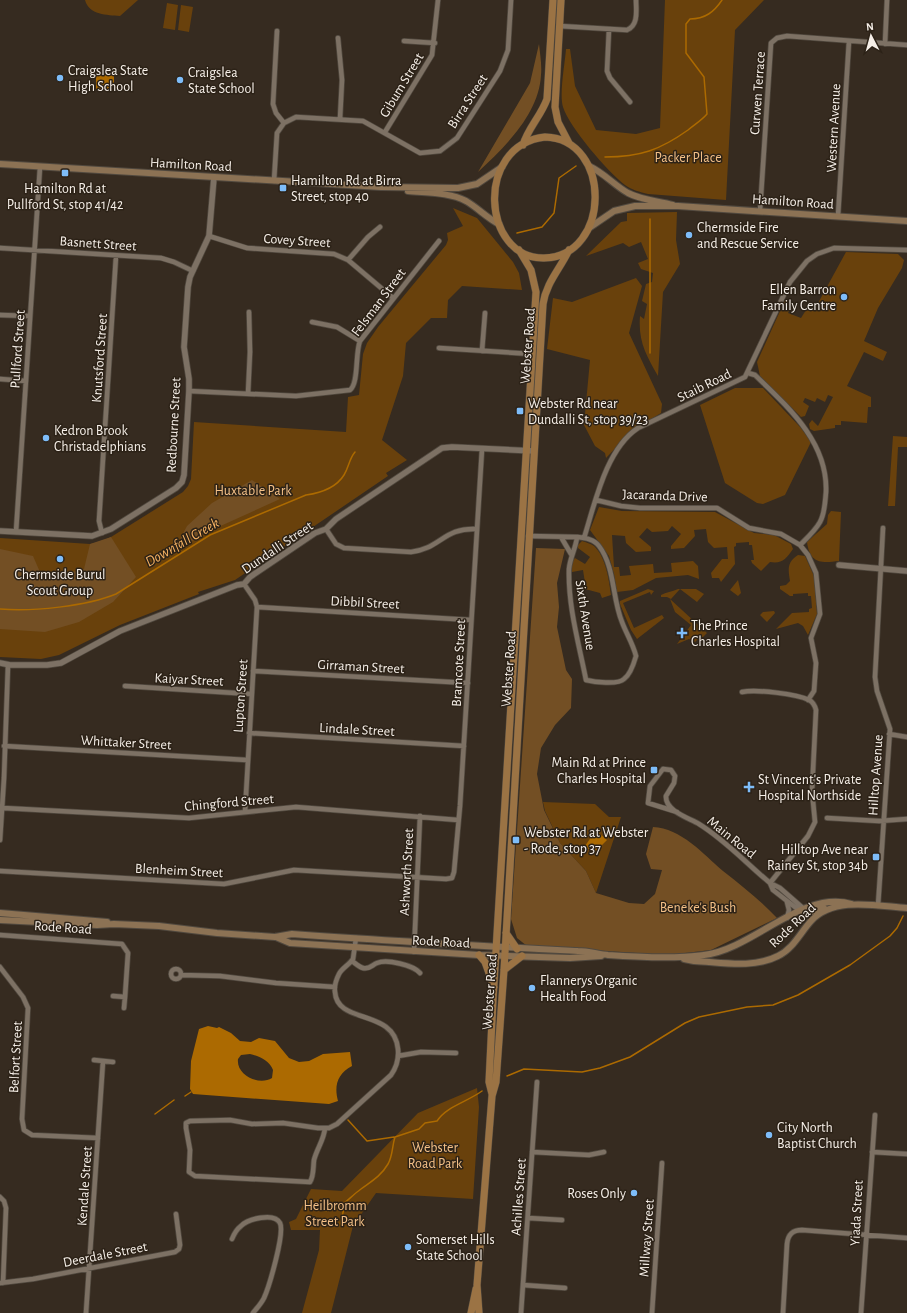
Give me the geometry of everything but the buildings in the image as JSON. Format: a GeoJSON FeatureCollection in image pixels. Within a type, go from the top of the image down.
{"type":"FeatureCollection","features":[{"type":"Feature","properties":{"kind":"main road"},"geometry":{"type":"LineString","coordinates":[[522,145],[526,134],[538,118],[547,100],[553,0]]}},
{"type":"Feature","properties":{"kind":"main road"},"geometry":{"type":"LineString","coordinates":[[561,0],[555,107],[560,127],[569,143]]}},
{"type":"Feature","properties":{"kind":"main road"},"geometry":{"type":"LineString","coordinates":[[545,137],[557,138],[569,143],[580,152],[589,166],[595,184],[596,198],[594,213],[589,228],[584,236],[569,250],[560,255],[543,258],[533,257],[519,250],[508,239],[499,224],[495,210],[494,194],[502,167],[510,155],[522,145],[533,139],[545,137]]}},
{"type":"Feature","properties":{"kind":"main road","name":"Hamilton Road"},"geometry":{"type":"LineString","coordinates":[[0,164],[381,187],[463,187],[482,181],[502,167]]}},
{"type":"Feature","properties":{"kind":"main road","name":"Hamilton Road"},"geometry":{"type":"LineString","coordinates":[[589,166],[600,171],[619,187],[635,196],[678,206]]}},
{"type":"Feature","properties":{"kind":"main road","name":"Hamilton Road"},"geometry":{"type":"LineString","coordinates":[[381,187],[455,197],[475,207],[488,219],[499,224]]}},
{"type":"Feature","properties":{"kind":"main road","name":"Hamilton Road"},"geometry":{"type":"LineString","coordinates":[[589,228],[608,214],[621,208],[678,206],[907,221]]}},
{"type":"Feature","properties":{"kind":"main road","name":"Webster Road"},"geometry":{"type":"LineString","coordinates":[[492,1096],[490,1082],[494,988],[535,287],[531,270],[519,250]]}},
{"type":"Feature","properties":{"kind":"main road","name":"Webster Road"},"geometry":{"type":"LineString","coordinates":[[471,1313],[477,1285],[492,1096],[496,1082],[544,297],[548,284],[562,264],[569,250]]}},
{"type":"Feature","properties":{"kind":"main road","name":"Rode Road"},"geometry":{"type":"LineString","coordinates":[[677,958],[705,955],[727,949],[787,918],[830,902],[907,908]]}},
{"type":"Feature","properties":{"kind":"main road","name":"Rode Road"},"geometry":{"type":"LineString","coordinates":[[0,920],[96,925],[114,924],[275,937],[292,934],[356,938],[497,948],[505,952],[522,956],[570,958],[607,955],[677,958],[694,961],[762,962],[779,956],[791,946],[816,916],[835,907],[852,904]]}},
{"type":"Feature","properties":{"kind":"main road"},"geometry":{"type":"LineString","coordinates":[[801,934],[806,921],[803,911],[835,907]]}},
{"type":"Feature","properties":{"kind":"main road","name":"Rode Road"},"geometry":{"type":"LineString","coordinates":[[0,913],[97,920],[114,924]]}},
{"type":"Feature","properties":{"kind":"main road"},"geometry":{"type":"LineString","coordinates":[[506,932],[517,949]]}},
{"type":"Feature","properties":{"kind":"main road","name":"Rode Road"},"geometry":{"type":"LineString","coordinates":[[275,937],[290,943],[414,952],[496,956],[517,949],[587,951],[607,955]]}},
{"type":"Feature","properties":{"kind":"main road"},"geometry":{"type":"LineString","coordinates":[[479,955],[484,962],[494,988]]}},
{"type":"Feature","properties":{"kind":"main road"},"geometry":{"type":"LineString","coordinates":[[504,970],[522,956]]}},
{"type":"Feature","properties":{"kind":"main road","name":"Webster Road"},"geometry":{"type":"LineString","coordinates":[[477,1285],[479,1313]]}},
{"type":"Feature","properties":{"kind":"street","name":"Gibum Street"},"geometry":{"type":"LineString","coordinates":[[385,132],[432,55],[435,43],[438,0]]}},
{"type":"Feature","properties":{"kind":"street","name":"Birra Street"},"geometry":{"type":"LineString","coordinates":[[284,123],[289,119],[301,117],[366,122],[420,153],[440,151],[457,138],[500,71],[508,50],[510,0]]}},
{"type":"Feature","properties":{"kind":"street"},"geometry":{"type":"LineString","coordinates":[[559,26],[627,30],[632,28],[635,24],[636,0]]}},
{"type":"Feature","properties":{"kind":"street"},"geometry":{"type":"LineString","coordinates":[[885,44],[887,0]]}},
{"type":"Feature","properties":{"kind":"street"},"geometry":{"type":"LineString","coordinates":[[608,28],[607,71],[610,78],[630,102]]}},
{"type":"Feature","properties":{"kind":"street"},"geometry":{"type":"LineString","coordinates":[[274,181],[276,138],[284,123],[276,113],[273,104],[277,30]]}},
{"type":"Feature","properties":{"kind":"street","name":"Curwen Terrace"},"geometry":{"type":"LineString","coordinates":[[760,211],[772,43],[777,38],[787,36],[907,45]]}},
{"type":"Feature","properties":{"kind":"street"},"geometry":{"type":"LineString","coordinates":[[338,38],[342,80],[340,119]]}},
{"type":"Feature","properties":{"kind":"street"},"geometry":{"type":"LineString","coordinates":[[404,41],[435,43]]}},
{"type":"Feature","properties":{"kind":"street","name":"Western Avenue"},"geometry":{"type":"LineString","coordinates":[[838,216],[849,41]]}},
{"type":"Feature","properties":{"kind":"street","name":"Pullford Street"},"geometry":{"type":"LineString","coordinates":[[16,532],[40,167]]}},
{"type":"Feature","properties":{"kind":"street","name":"Redbourne Street"},"geometry":{"type":"LineString","coordinates":[[0,532],[84,537],[102,533],[176,488],[182,482],[185,468],[189,391],[189,379],[184,347],[188,286],[209,236],[214,178]]}},
{"type":"Feature","properties":{"kind":"street"},"geometry":{"type":"LineString","coordinates":[[348,260],[368,237],[380,227]]}},
{"type":"Feature","properties":{"kind":"street","name":"Covey Street"},"geometry":{"type":"LineString","coordinates":[[209,236],[247,248],[330,252],[348,260],[393,298]]}},
{"type":"Feature","properties":{"kind":"street","name":"Felsman Street"},"geometry":{"type":"LineString","coordinates":[[189,391],[296,396],[350,390],[355,383],[357,349],[360,340],[439,240]]}},
{"type":"Feature","properties":{"kind":"street","name":"Basnett Street"},"geometry":{"type":"LineString","coordinates":[[0,248],[166,259],[193,271]]}},
{"type":"Feature","properties":{"kind":"street","name":"Staib Road"},"geometry":{"type":"LineString","coordinates":[[584,538],[596,500],[615,453],[633,432],[745,377],[790,282],[807,261],[817,254],[834,248],[906,249]]}},
{"type":"Feature","properties":{"kind":"street","name":"Knutsford Street"},"geometry":{"type":"LineString","coordinates":[[102,533],[99,521],[116,256]]}},
{"type":"Feature","properties":{"kind":"street"},"geometry":{"type":"LineString","coordinates":[[248,394],[250,352],[249,312]]}},
{"type":"Feature","properties":{"kind":"street"},"geometry":{"type":"LineString","coordinates":[[482,351],[485,313]]}},
{"type":"Feature","properties":{"kind":"street"},"geometry":{"type":"LineString","coordinates":[[0,315],[30,316]]}},
{"type":"Feature","properties":{"kind":"street"},"geometry":{"type":"LineString","coordinates":[[312,322],[337,327],[360,340]]}},
{"type":"Feature","properties":{"kind":"street"},"geometry":{"type":"LineString","coordinates":[[439,348],[532,354]]}},
{"type":"Feature","properties":{"kind":"street"},"geometry":{"type":"LineString","coordinates":[[748,372],[759,379],[802,423],[813,439],[820,456],[826,487],[825,508],[820,522],[813,532],[800,545]]}},
{"type":"Feature","properties":{"kind":"street"},"geometry":{"type":"LineString","coordinates":[[0,379],[26,381]]}},
{"type":"Feature","properties":{"kind":"street","name":"Dundalli Street"},"geometry":{"type":"LineString","coordinates":[[0,663],[8,665],[47,665],[61,663],[120,631],[237,585],[244,584],[250,577],[315,533],[326,529],[336,519],[438,450],[452,447],[534,451]]}},
{"type":"Feature","properties":{"kind":"street","name":"Bramcote Street"},"geometry":{"type":"LineString","coordinates":[[452,878],[454,872],[464,746],[482,449]]}},
{"type":"Feature","properties":{"kind":"street","name":"Jacaranda Drive"},"geometry":{"type":"LineString","coordinates":[[596,500],[621,506],[640,508],[717,508],[749,528],[781,534],[800,545],[808,555],[816,573],[820,614],[811,638],[816,663],[814,691],[808,700]]}},
{"type":"Feature","properties":{"kind":"street","name":"Hilltop Avenue"},"geometry":{"type":"LineString","coordinates":[[878,906],[889,734],[889,723],[878,695],[874,677],[883,528]]}},
{"type":"Feature","properties":{"kind":"street"},"geometry":{"type":"LineString","coordinates":[[326,529],[336,544],[344,548],[411,552],[421,551],[431,547],[454,531],[477,529]]}},
{"type":"Feature","properties":{"kind":"street"},"geometry":{"type":"LineString","coordinates":[[521,536],[584,538]]}},
{"type":"Feature","properties":{"kind":"street"},"geometry":{"type":"LineString","coordinates":[[561,537],[571,554]]}},
{"type":"Feature","properties":{"kind":"street","name":"Sixth Avenue"},"geometry":{"type":"LineString","coordinates":[[577,537],[576,547],[571,554],[569,589],[586,680],[596,683],[622,681],[629,672],[636,656],[622,622],[606,558],[599,546],[594,541],[584,538]]}},
{"type":"Feature","properties":{"kind":"street"},"geometry":{"type":"LineString","coordinates":[[839,565],[907,570]]}},
{"type":"Feature","properties":{"kind":"street"},"geometry":{"type":"LineString","coordinates":[[244,584],[257,608]]}},
{"type":"Feature","properties":{"kind":"street","name":"Dibbil Street"},"geometry":{"type":"LineString","coordinates":[[257,608],[472,620]]}},
{"type":"Feature","properties":{"kind":"street","name":"Lupton Street"},"geometry":{"type":"LineString","coordinates":[[245,812],[257,608]]}},
{"type":"Feature","properties":{"kind":"street"},"geometry":{"type":"LineString","coordinates":[[0,840],[3,808],[2,777],[8,665]]}},
{"type":"Feature","properties":{"kind":"street","name":"Girraman Street"},"geometry":{"type":"LineString","coordinates":[[253,671],[468,684]]}},
{"type":"Feature","properties":{"kind":"street","name":"Kaiyar Street"},"geometry":{"type":"LineString","coordinates":[[125,686],[251,694]]}},
{"type":"Feature","properties":{"kind":"street"},"geometry":{"type":"LineString","coordinates":[[742,692],[768,692],[808,700],[814,706],[817,717],[812,791],[815,822],[808,836],[770,883]]}},
{"type":"Feature","properties":{"kind":"street","name":"Lindale Street"},"geometry":{"type":"LineString","coordinates":[[249,733],[464,746]]}},
{"type":"Feature","properties":{"kind":"street"},"geometry":{"type":"LineString","coordinates":[[889,734],[907,737]]}},
{"type":"Feature","properties":{"kind":"street","name":"Whittaker Street"},"geometry":{"type":"LineString","coordinates":[[4,746],[247,760]]}},
{"type":"Feature","properties":{"kind":"street","name":"Main Road"},"geometry":{"type":"LineString","coordinates":[[677,812],[656,807],[648,802],[650,786],[664,769],[670,770],[675,775],[674,783],[667,792],[666,799],[669,806],[708,830],[770,883],[780,888],[803,911]]}},
{"type":"Feature","properties":{"kind":"street","name":"Chingford Street"},"geometry":{"type":"LineString","coordinates":[[3,808],[189,818],[305,807],[458,820]]}},
{"type":"Feature","properties":{"kind":"street","name":"Ashworth Street"},"geometry":{"type":"LineString","coordinates":[[414,952],[420,816]]}},
{"type":"Feature","properties":{"kind":"street"},"geometry":{"type":"LineString","coordinates":[[827,818],[883,820],[907,819]]}},
{"type":"Feature","properties":{"kind":"street","name":"Blenheim Street"},"geometry":{"type":"LineString","coordinates":[[0,871],[224,884],[294,870],[446,880],[452,878]]}},
{"type":"Feature","properties":{"kind":"street","name":"Main Road"},"geometry":{"type":"LineString","coordinates":[[770,883],[773,890],[787,902],[803,911]]}},
{"type":"Feature","properties":{"kind":"street"},"geometry":{"type":"LineString","coordinates":[[787,902],[789,910],[787,918]]}},
{"type":"Feature","properties":{"kind":"street"},"geometry":{"type":"LineString","coordinates":[[0,935],[0,940]]}},
{"type":"Feature","properties":{"kind":"street","name":"Rode Road"},"geometry":{"type":"LineString","coordinates":[[0,935],[118,943],[123,945],[128,956],[125,997]]}},
{"type":"Feature","properties":{"kind":"street"},"geometry":{"type":"LineString","coordinates":[[325,1128],[324,1137],[314,1159],[310,1182],[195,1176],[189,1172],[190,1150],[186,1128],[190,1120],[230,1120],[252,1124],[283,1123],[325,1128],[334,1126],[388,1079],[394,1070],[398,1056],[397,1044],[388,1030],[376,1020],[344,1010],[337,1001],[335,987],[338,974],[352,961],[356,938]]}},
{"type":"Feature","properties":{"kind":"street"},"geometry":{"type":"LineString","coordinates":[[352,961],[360,967],[365,968],[378,962],[406,965],[414,968],[420,973]]}},
{"type":"Feature","properties":{"kind":"street","name":"Belfort Street"},"geometry":{"type":"LineString","coordinates":[[0,967],[23,997],[28,1008],[22,1118],[24,1130],[32,1135],[98,1138]]}},
{"type":"Feature","properties":{"kind":"street"},"geometry":{"type":"LineString","coordinates":[[181,976],[220,976],[335,987]]}},
{"type":"Feature","properties":{"kind":"street"},"geometry":{"type":"LineString","coordinates":[[113,996],[125,997],[124,1008]]}},
{"type":"Feature","properties":{"kind":"street"},"geometry":{"type":"LineString","coordinates":[[398,1056],[421,1052],[456,1053]]}},
{"type":"Feature","properties":{"kind":"street"},"geometry":{"type":"LineString","coordinates":[[94,1060],[113,1062]]}},
{"type":"Feature","properties":{"kind":"street","name":"Kendale Street"},"geometry":{"type":"LineString","coordinates":[[86,1313],[103,1061]]}},
{"type":"Feature","properties":{"kind":"street","name":"Achilles Street"},"geometry":{"type":"LineString","coordinates":[[522,1313],[537,1082]]}},
{"type":"Feature","properties":{"kind":"street","name":"Yiada Street"},"geometry":{"type":"LineString","coordinates":[[862,1313],[875,1115]]}},
{"type":"Feature","properties":{"kind":"street"},"geometry":{"type":"LineString","coordinates":[[532,1152],[589,1155],[604,1152]]}},
{"type":"Feature","properties":{"kind":"street"},"geometry":{"type":"LineString","coordinates":[[872,1152],[907,1154]]}},
{"type":"Feature","properties":{"kind":"street","name":"Millway Street"},"geometry":{"type":"LineString","coordinates":[[652,1313],[662,1163]]}},
{"type":"Feature","properties":{"kind":"street"},"geometry":{"type":"LineString","coordinates":[[0,1197],[4,1201],[6,1208],[1,1283]]}},
{"type":"Feature","properties":{"kind":"street","name":"Deerdale Street"},"geometry":{"type":"LineString","coordinates":[[1,1283],[176,1251],[179,1248],[180,1243],[176,1214]]}},
{"type":"Feature","properties":{"kind":"street"},"geometry":{"type":"LineString","coordinates":[[232,1239],[240,1226],[249,1222],[271,1217],[277,1220],[281,1225],[281,1235],[267,1290],[262,1302],[253,1313]]}},
{"type":"Feature","properties":{"kind":"street"},"geometry":{"type":"LineString","coordinates":[[528,1218],[562,1220]]}},
{"type":"Feature","properties":{"kind":"street"},"geometry":{"type":"LineString","coordinates":[[783,1313],[787,1244],[792,1232],[802,1230],[907,1238]]}},
{"type":"Feature","properties":{"kind":"street"},"geometry":{"type":"LineString","coordinates":[[523,1285],[565,1288]]}},
{"type":"Feature","properties":{"kind":"green space"},"geometry":{"type":"Polygon","coordinates":[[[85,0],[138,0],[120,16],[94,11],[90,9],[85,0]]]}},
{"type":"Feature","properties":{"kind":"green space","name":"Packer Place"},"geometry":{"type":"Polygon","coordinates":[[[665,0],[764,0],[735,30],[726,200],[648,194],[628,187],[609,170],[590,149],[573,126],[563,107],[562,87],[566,49],[570,49],[575,86],[596,130],[636,134],[660,128],[665,0]]]}},
{"type":"Feature","properties":{"kind":"green space"},"geometry":{"type":"Polygon","coordinates":[[[167,3],[178,5],[175,30],[163,28],[167,3]]]}},
{"type":"Feature","properties":{"kind":"green space"},"geometry":{"type":"Polygon","coordinates":[[[181,5],[193,7],[189,32],[178,30],[181,5]]]}},
{"type":"Feature","properties":{"kind":"green space"},"geometry":{"type":"Polygon","coordinates":[[[539,44],[541,75],[539,89],[534,103],[519,129],[499,152],[478,172],[530,83],[539,44]]]}},
{"type":"Feature","properties":{"kind":"green space","name":"Huxtable Park"},"geometry":{"type":"Polygon","coordinates":[[[453,208],[477,218],[513,262],[519,273],[522,290],[462,286],[448,300],[447,318],[431,318],[406,343],[403,376],[382,440],[407,460],[386,473],[388,476],[235,580],[198,592],[199,594],[120,625],[59,655],[41,659],[0,657],[0,538],[90,544],[100,542],[111,537],[183,492],[188,486],[191,479],[194,422],[346,432],[348,397],[359,395],[363,354],[367,343],[378,327],[446,245],[448,240],[447,233],[463,226],[453,208]]]}},
{"type":"Feature","properties":{"kind":"green space"},"geometry":{"type":"Polygon","coordinates":[[[677,212],[676,240],[680,264],[663,292],[658,376],[644,348],[640,333],[640,316],[644,319],[647,304],[642,301],[646,284],[652,282],[653,273],[641,269],[638,263],[648,259],[641,242],[629,247],[623,243],[586,256],[621,222],[627,221],[627,213],[677,212]]]}},
{"type":"Feature","properties":{"kind":"green space"},"geometry":{"type":"Polygon","coordinates":[[[846,252],[898,254],[904,260],[902,268],[878,308],[864,341],[887,352],[883,361],[864,352],[847,386],[871,397],[871,407],[868,407],[867,423],[841,421],[841,425],[835,425],[835,428],[814,431],[810,429],[809,424],[812,420],[818,426],[833,397],[828,395],[825,402],[817,398],[815,402],[805,398],[803,402],[809,406],[805,416],[801,417],[760,376],[757,362],[785,300],[793,303],[788,313],[801,318],[811,302],[817,305],[846,252]]]}},
{"type":"Feature","properties":{"kind":"green space"},"geometry":{"type":"Polygon","coordinates":[[[636,278],[642,286],[629,333],[662,404],[661,413],[632,431],[606,458],[605,453],[595,446],[584,425],[590,360],[547,349],[553,298],[572,302],[636,278]]]}},
{"type":"Feature","properties":{"kind":"green space"},"geometry":{"type":"Polygon","coordinates":[[[735,388],[763,388],[801,428],[811,442],[785,495],[763,504],[757,503],[725,483],[700,405],[735,388]]]}},
{"type":"Feature","properties":{"kind":"green space"},"geometry":{"type":"Polygon","coordinates":[[[893,436],[907,437],[907,447],[898,447],[895,506],[888,506],[893,436]]]}},
{"type":"Feature","properties":{"kind":"green space"},"geometry":{"type":"Polygon","coordinates":[[[252,480],[280,499],[205,533],[180,549],[177,545],[187,526],[212,503],[252,480]]]}},
{"type":"Feature","properties":{"kind":"green space"},"geometry":{"type":"Polygon","coordinates":[[[599,507],[622,511],[715,512],[754,533],[774,535],[791,544],[793,549],[783,560],[778,562],[770,562],[761,571],[752,563],[751,560],[754,560],[752,545],[749,545],[749,542],[736,543],[736,546],[734,547],[735,564],[721,582],[719,578],[712,578],[711,573],[722,559],[728,559],[727,547],[714,548],[708,542],[706,529],[694,530],[695,536],[684,548],[671,549],[671,546],[681,534],[672,526],[668,531],[652,532],[647,528],[639,537],[651,547],[651,551],[636,552],[626,543],[625,536],[612,535],[614,567],[619,567],[620,576],[631,575],[629,566],[653,564],[654,573],[672,572],[671,563],[693,561],[698,566],[699,579],[688,575],[656,578],[633,590],[617,592],[609,556],[590,530],[599,507]]]}},
{"type":"Feature","properties":{"kind":"green space"},"geometry":{"type":"Polygon","coordinates":[[[831,511],[841,512],[839,561],[822,562],[811,555],[807,542],[827,524],[828,515],[831,511]]]}},
{"type":"Feature","properties":{"kind":"green space"},"geometry":{"type":"Polygon","coordinates":[[[111,537],[136,577],[113,602],[79,622],[45,632],[0,629],[0,549],[33,556],[43,579],[84,569],[90,544],[111,537]]]}},
{"type":"Feature","properties":{"kind":"green space"},"geometry":{"type":"Polygon","coordinates":[[[582,541],[594,546],[601,556],[606,569],[611,595],[602,598],[600,593],[585,589],[582,584],[585,583],[583,570],[572,572],[571,562],[575,558],[585,564],[590,557],[578,548],[578,545],[582,541]]]}},
{"type":"Feature","properties":{"kind":"green space","name":"Beneke's Bush"},"geometry":{"type":"Polygon","coordinates":[[[536,548],[565,549],[557,583],[559,607],[557,627],[566,670],[572,679],[571,708],[555,725],[541,748],[537,774],[544,810],[560,843],[586,871],[596,893],[629,903],[644,904],[655,894],[662,870],[651,869],[646,854],[653,827],[663,828],[691,843],[777,918],[711,950],[668,955],[527,946],[517,938],[511,919],[536,548]]]}},
{"type":"Feature","properties":{"kind":"green space"},"geometry":{"type":"Polygon","coordinates":[[[798,555],[805,556],[814,576],[817,614],[808,635],[803,626],[798,623],[776,629],[792,613],[809,612],[809,609],[812,608],[811,596],[808,596],[808,593],[793,594],[793,596],[790,596],[780,589],[780,586],[786,585],[790,581],[789,566],[792,560],[798,555]]]}},
{"type":"Feature","properties":{"kind":"green space"},"geometry":{"type":"Polygon","coordinates":[[[738,580],[741,593],[738,596],[730,590],[738,580]]]}},
{"type":"Feature","properties":{"kind":"green space"},"geometry":{"type":"Polygon","coordinates":[[[648,589],[654,591],[651,595],[650,592],[623,603],[634,628],[662,615],[664,618],[637,639],[631,630],[620,601],[648,589]]]}},
{"type":"Feature","properties":{"kind":"green space"},"geometry":{"type":"Polygon","coordinates":[[[680,589],[671,599],[661,597],[663,594],[680,589]]]}},
{"type":"Feature","properties":{"kind":"green space"},"geometry":{"type":"Polygon","coordinates":[[[680,589],[696,589],[704,594],[697,602],[680,589]]]}},
{"type":"Feature","properties":{"kind":"green space"},"geometry":{"type":"Polygon","coordinates":[[[670,599],[707,633],[703,637],[700,637],[695,642],[689,639],[677,644],[691,625],[675,612],[670,599]]]}},
{"type":"Feature","properties":{"kind":"green space"},"geometry":{"type":"Polygon","coordinates":[[[774,611],[775,613],[767,622],[760,615],[763,612],[774,611]]]}},
{"type":"Feature","properties":{"kind":"green space"},"geometry":{"type":"Polygon","coordinates":[[[543,802],[595,804],[609,817],[621,817],[596,893],[586,871],[560,843],[545,811],[543,802]]]}},
{"type":"Feature","properties":{"kind":"green space","name":"Webster Road Park"},"geometry":{"type":"Polygon","coordinates":[[[477,1088],[479,1107],[473,1199],[376,1193],[353,1226],[331,1313],[302,1313],[319,1250],[320,1230],[291,1230],[289,1222],[296,1219],[311,1189],[342,1191],[418,1113],[477,1088]]]}},
{"type":"Feature","properties":{"kind":"shaded area"},"geometry":{"type":"Polygon","coordinates":[[[96,68],[114,69],[114,90],[96,89],[96,68]]]}},
{"type":"Feature","properties":{"kind":"shaded area"},"geometry":{"type":"Polygon","coordinates":[[[596,830],[607,840],[594,853],[585,846],[596,830]]]}},
{"type":"Feature","properties":{"kind":"shaded area"},"geometry":{"type":"Polygon","coordinates":[[[208,1026],[219,1027],[231,1033],[240,1041],[251,1042],[259,1038],[275,1041],[289,1058],[299,1062],[309,1061],[323,1054],[350,1052],[352,1066],[343,1073],[338,1081],[336,1090],[338,1101],[329,1104],[193,1094],[190,1089],[191,1061],[199,1029],[208,1026]],[[250,1054],[241,1055],[238,1059],[238,1065],[244,1074],[249,1078],[261,1081],[272,1078],[272,1067],[264,1059],[250,1054]]]}},
{"type":"Feature","properties":{"kind":"waterway","name":"Downfall Creek"},"geometry":{"type":"LineString","coordinates":[[605,157],[629,156],[659,147],[678,137],[707,114],[704,77],[686,53],[686,24],[690,19],[700,18],[709,14],[722,0]]}},
{"type":"Feature","properties":{"kind":"waterway","name":"Downfall Creek"},"geometry":{"type":"LineString","coordinates":[[517,233],[542,227],[554,213],[559,178],[576,166]]}},
{"type":"Feature","properties":{"kind":"waterway"},"geometry":{"type":"LineString","coordinates":[[650,219],[650,353]]}},
{"type":"Feature","properties":{"kind":"waterway","name":"Downfall Creek"},"geometry":{"type":"LineString","coordinates":[[0,609],[28,610],[75,605],[116,594],[210,535],[306,495],[317,493],[332,487],[341,480],[351,457],[355,452]]}},
{"type":"Feature","properties":{"kind":"waterway"},"geometry":{"type":"LineString","coordinates":[[507,1076],[524,1069],[582,1072],[600,1068],[630,1057],[685,1023],[699,1017],[747,1007],[773,1005],[798,995],[850,965],[890,936],[897,928],[903,916]]}},
{"type":"Feature","properties":{"kind":"waterway"},"geometry":{"type":"LineString","coordinates":[[324,1211],[340,1206],[379,1175],[390,1161],[395,1137],[419,1129],[425,1123],[437,1121],[446,1112],[482,1091]]}},
{"type":"Feature","properties":{"kind":"waterway"},"geometry":{"type":"LineString","coordinates":[[185,1096],[191,1092]]}},
{"type":"Feature","properties":{"kind":"waterway"},"geometry":{"type":"LineString","coordinates":[[155,1114],[174,1100]]}},
{"type":"Feature","properties":{"kind":"waterway"},"geometry":{"type":"LineString","coordinates":[[348,1120],[367,1141],[394,1137]]}},
{"type":"Feature","properties":{"kind":"waterway"},"geometry":{"type":"LineString","coordinates":[[340,1225],[345,1204]]}},
{"type":"Feature","properties":{"kind":"place","name":"Craigslea State High School"},"geometry":{"type":"Point","coordinates":[60,78]}},
{"type":"Feature","properties":{"kind":"place","name":"Craigslea State School"},"geometry":{"type":"Point","coordinates":[180,80]}},
{"type":"Feature","properties":{"kind":"place","name":"Hamilton Rd at Pullford St, stop 41/42"},"geometry":{"type":"Point","coordinates":[65,173]}},
{"type":"Feature","properties":{"kind":"place","name":"Hamilton Rd at Birra Street, stop 40"},"geometry":{"type":"Point","coordinates":[283,188]}},
{"type":"Feature","properties":{"kind":"place","name":"Chermside Fire and Rescue Service"},"geometry":{"type":"Point","coordinates":[689,235]}},
{"type":"Feature","properties":{"kind":"place","name":"Ellen Barron Family Centre"},"geometry":{"type":"Point","coordinates":[844,297]}},
{"type":"Feature","properties":{"kind":"place","name":"Webster Rd near Dundalli St, stop 39/23"},"geometry":{"type":"Point","coordinates":[520,411]}},
{"type":"Feature","properties":{"kind":"place","name":"Kedron Brook Christadelphians"},"geometry":{"type":"Point","coordinates":[46,438]}},
{"type":"Feature","properties":{"kind":"place","name":"Chermside Burul Scout Group"},"geometry":{"type":"Point","coordinates":[60,559]}},
{"type":"Feature","properties":{"kind":"place","name":"The Prince Charles Hospital"},"geometry":{"type":"Point","coordinates":[682,633]}},
{"type":"Feature","properties":{"kind":"place","name":"Main Rd at Prince Charles Hospital"},"geometry":{"type":"Point","coordinates":[654,770]}},
{"type":"Feature","properties":{"kind":"place","name":"St Vincent's Private Hospital Northside"},"geometry":{"type":"Point","coordinates":[749,787]}},
{"type":"Feature","properties":{"kind":"place","name":"Webster Rd at Webster - Rode, stop 37"},"geometry":{"type":"Point","coordinates":[516,840]}},
{"type":"Feature","properties":{"kind":"place","name":"Hilltop Ave near Rainey St, stop 34b"},"geometry":{"type":"Point","coordinates":[876,857]}},
{"type":"Feature","properties":{"kind":"place","name":"Flannerys Organic Health Food"},"geometry":{"type":"Point","coordinates":[532,988]}},
{"type":"Feature","properties":{"kind":"place","name":"City North Baptist Church"},"geometry":{"type":"Point","coordinates":[769,1135]}},
{"type":"Feature","properties":{"kind":"place","name":"Roses Only"},"geometry":{"type":"Point","coordinates":[634,1193]}},
{"type":"Feature","properties":{"kind":"place","name":"Somerset Hills State School"},"geometry":{"type":"Point","coordinates":[408,1247]}},
{"type":"Feature","properties":{"kind":"park label","name":"Heilbromm Street Park"},"geometry":{"type":"Point","coordinates":[335,1214]}}]}
